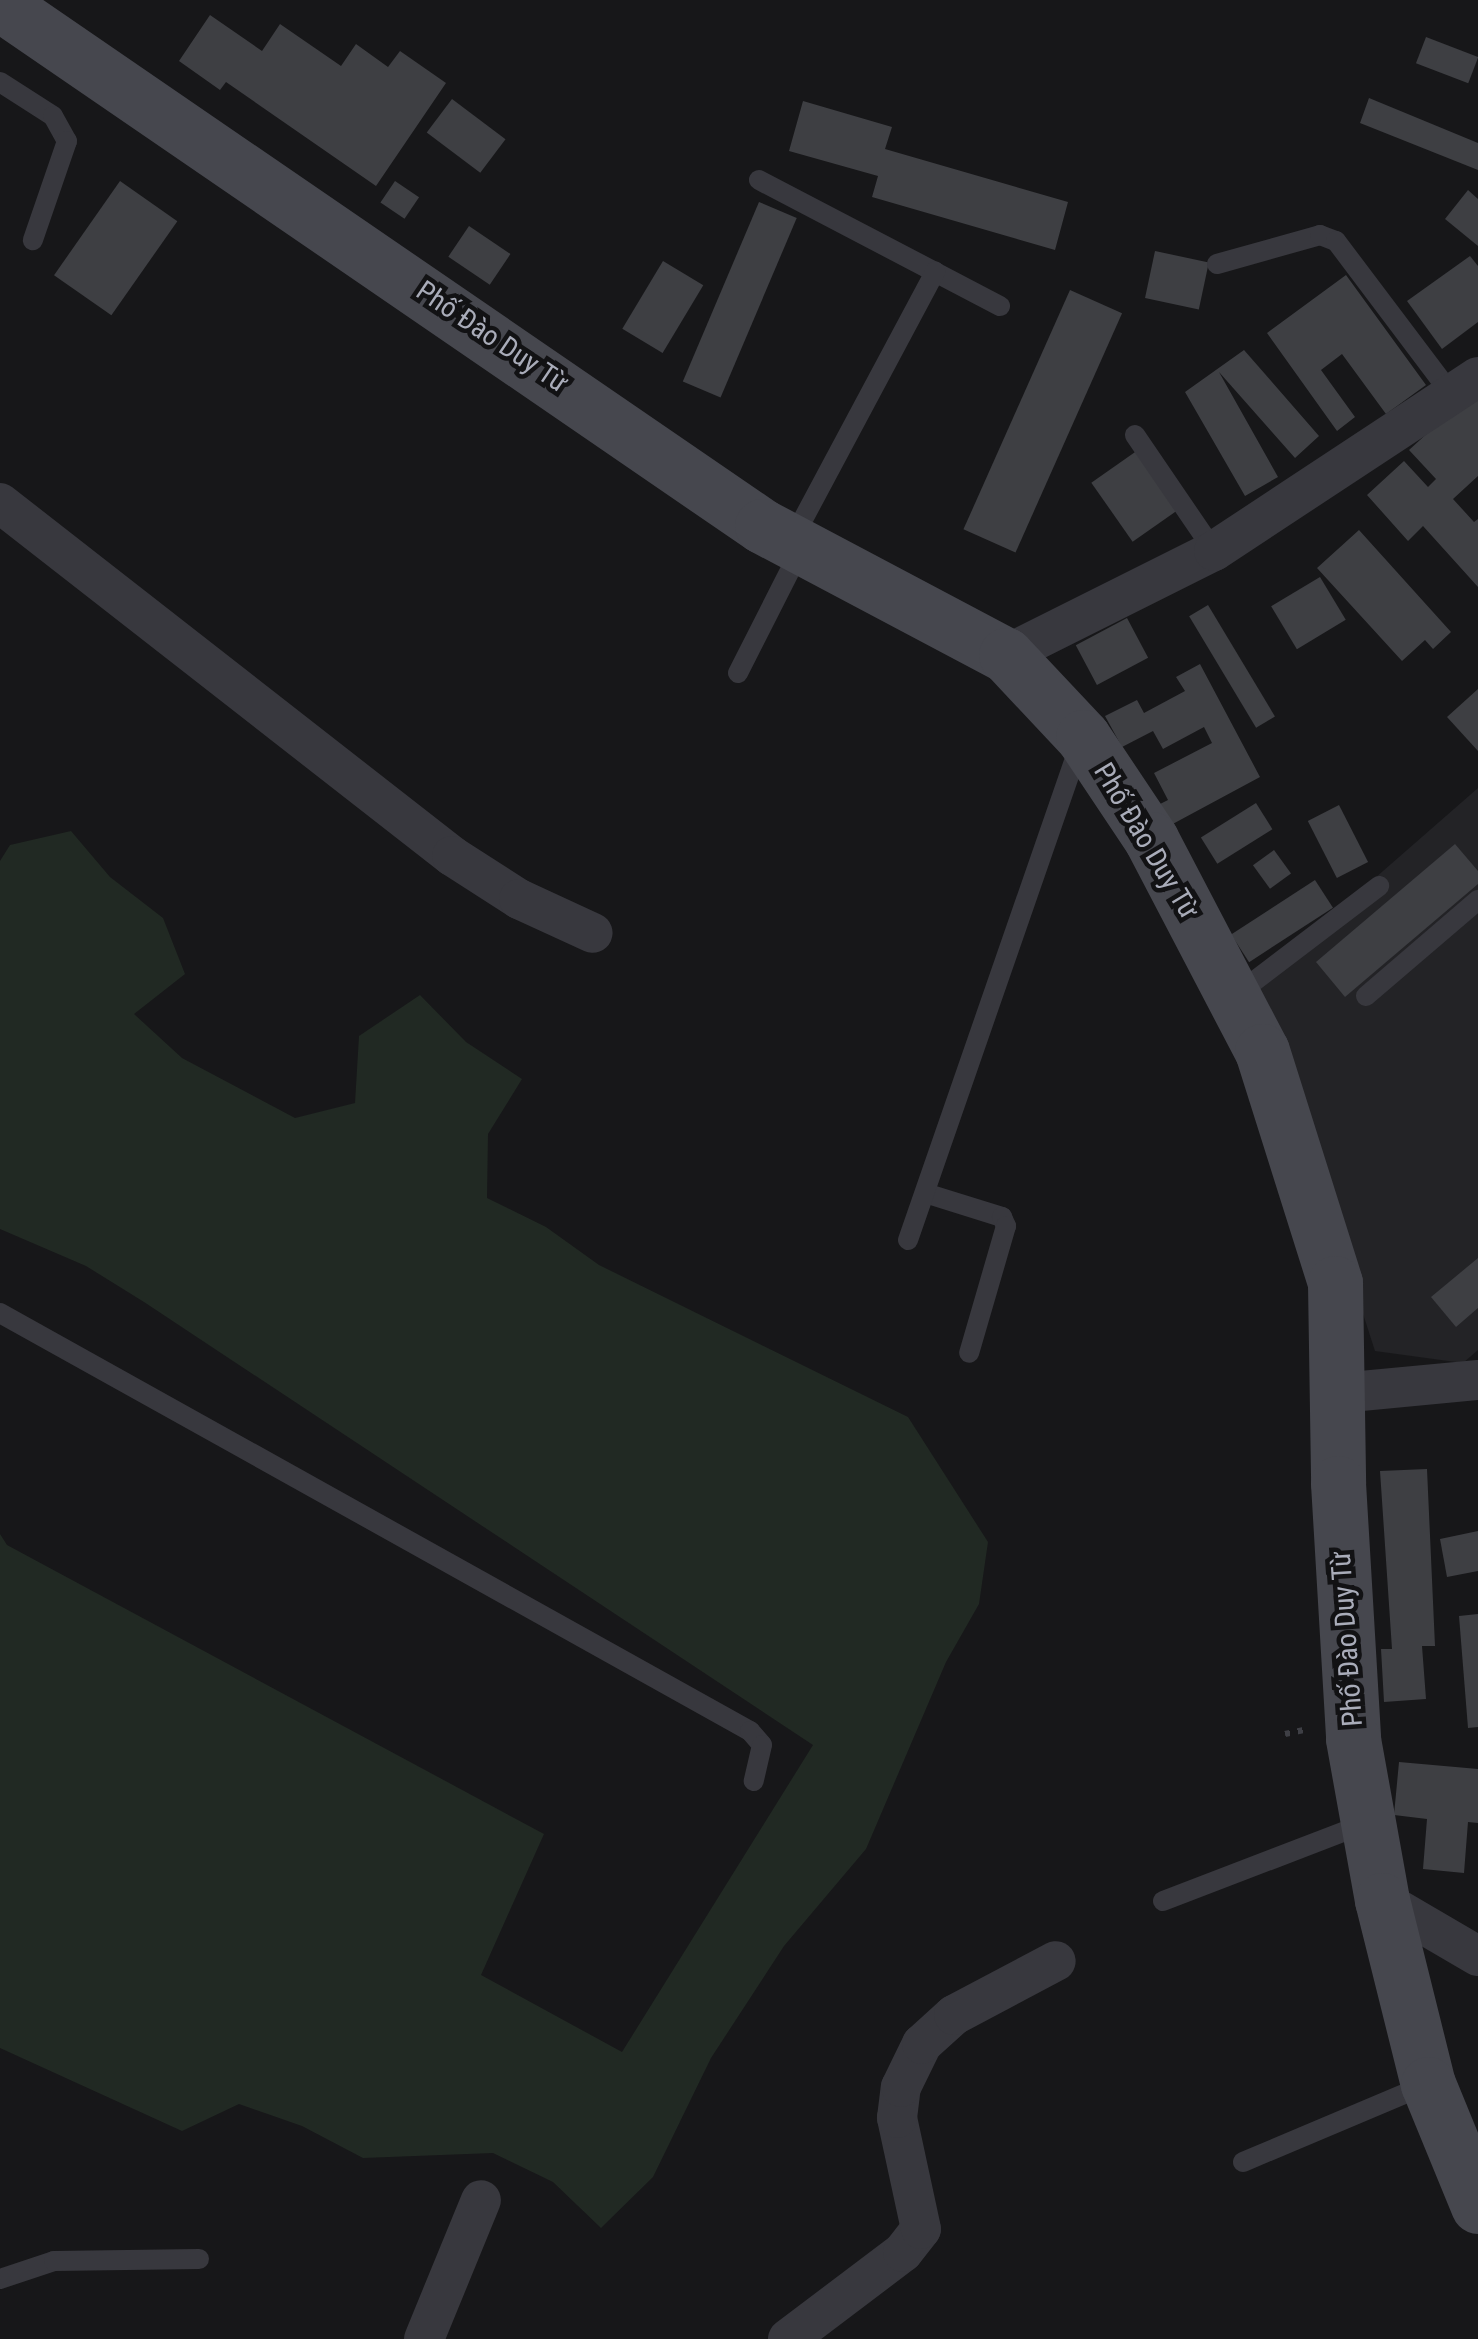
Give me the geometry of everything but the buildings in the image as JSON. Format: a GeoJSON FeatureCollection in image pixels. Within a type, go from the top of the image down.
{"type":"FeatureCollection","features":[{"type":"Feature","properties":{"kind":"street","name":"Phố Đào Duy Từ"},"geometry":{"type":"LineString","coordinates":[[7,11],[762,526],[1006,654],[1083,738],[1151,839],[1234,996],[1282,1107],[1335,1283],[1340,1393],[1338,1484],[1353,1739],[1382,1900],[1428,2084],[1478,2206]]}},
{"type":"Feature","properties":{"kind":"street"},"geometry":{"type":"LineString","coordinates":[[1006,654],[1214,551],[1465,386]]}},
{"type":"Feature","properties":{"kind":"street"},"geometry":{"type":"LineString","coordinates":[[0,503],[452,856],[519,899],[594,933]]}},
{"type":"Feature","properties":{"kind":"street"},"geometry":{"type":"LineString","coordinates":[[1340,1393],[1478,1380]]}},
{"type":"Feature","properties":{"kind":"street"},"geometry":{"type":"LineString","coordinates":[[1382,1900],[1478,1956]]}},
{"type":"Feature","properties":{"kind":"street"},"geometry":{"type":"LineString","coordinates":[[788,2339],[903,2252],[922,2230],[897,2118],[902,2087],[922,2044],[954,2014],[1056,1961]]}},
{"type":"Feature","properties":{"kind":"street"},"geometry":{"type":"LineString","coordinates":[[424,2339],[482,2200]]}},
{"type":"Feature","properties":{"kind":"lane"},"geometry":{"type":"LineString","coordinates":[[0,82],[53,116],[66,141],[33,240]]}},
{"type":"Feature","properties":{"kind":"lane"},"geometry":{"type":"LineString","coordinates":[[759,180],[1000,306]]}},
{"type":"Feature","properties":{"kind":"lane"},"geometry":{"type":"LineString","coordinates":[[1217,264],[1320,234],[1336,241],[1465,386]]}},
{"type":"Feature","properties":{"kind":"lane"},"geometry":{"type":"LineString","coordinates":[[738,673],[798,542],[935,272]]}},
{"type":"Feature","properties":{"kind":"lane"},"geometry":{"type":"LineString","coordinates":[[1135,436],[1214,551]]}},
{"type":"Feature","properties":{"kind":"lane"},"geometry":{"type":"LineString","coordinates":[[908,1240],[1083,738]]}},
{"type":"Feature","properties":{"kind":"lane"},"geometry":{"type":"LineString","coordinates":[[1234,996],[1379,886]]}},
{"type":"Feature","properties":{"kind":"lane"},"geometry":{"type":"LineString","coordinates":[[1366,996],[1478,900]]}},
{"type":"Feature","properties":{"kind":"lane"},"geometry":{"type":"LineString","coordinates":[[925,1193],[1002,1216],[1006,1226],[969,1353]]}},
{"type":"Feature","properties":{"kind":"lane"},"geometry":{"type":"LineString","coordinates":[[0,1313],[750,1731],[762,1745],[754,1781]]}},
{"type":"Feature","properties":{"kind":"lane"},"geometry":{"type":"LineString","coordinates":[[1162,1901],[1368,1822]]}},
{"type":"Feature","properties":{"kind":"lane"},"geometry":{"type":"LineString","coordinates":[[1242,2162],[1428,2084]]}},
{"type":"Feature","properties":{"kind":"lane"},"geometry":{"type":"LineString","coordinates":[[0,2280],[54,2262],[200,2259]]}},
{"type":"Feature","properties":{"kind":"shaded area"},"geometry":{"type":"Polygon","coordinates":[[[1478,788],[1478,1350],[1463,1363],[1375,1351],[1256,982],[1478,788]]]}},
{"type":"Feature","properties":{"kind":"shaded area"},"geometry":{"type":"Polygon","coordinates":[[[71,831],[110,877],[163,918],[185,974],[134,1014],[182,1058],[295,1118],[355,1103],[359,1036],[420,995],[466,1042],[522,1079],[488,1134],[487,1198],[546,1227],[599,1265],[908,1417],[988,1542],[979,1604],[946,1662],[866,1849],[784,1946],[711,2058],[653,2177],[601,2228],[553,2182],[493,2153],[363,2158],[302,2126],[239,2104],[182,2131],[0,2048],[0,1534],[7,1545],[544,1834],[481,1975],[622,2052],[813,1745],[144,1302],[86,1266],[0,1229],[0,861],[10,845],[71,831]]]}}]}
